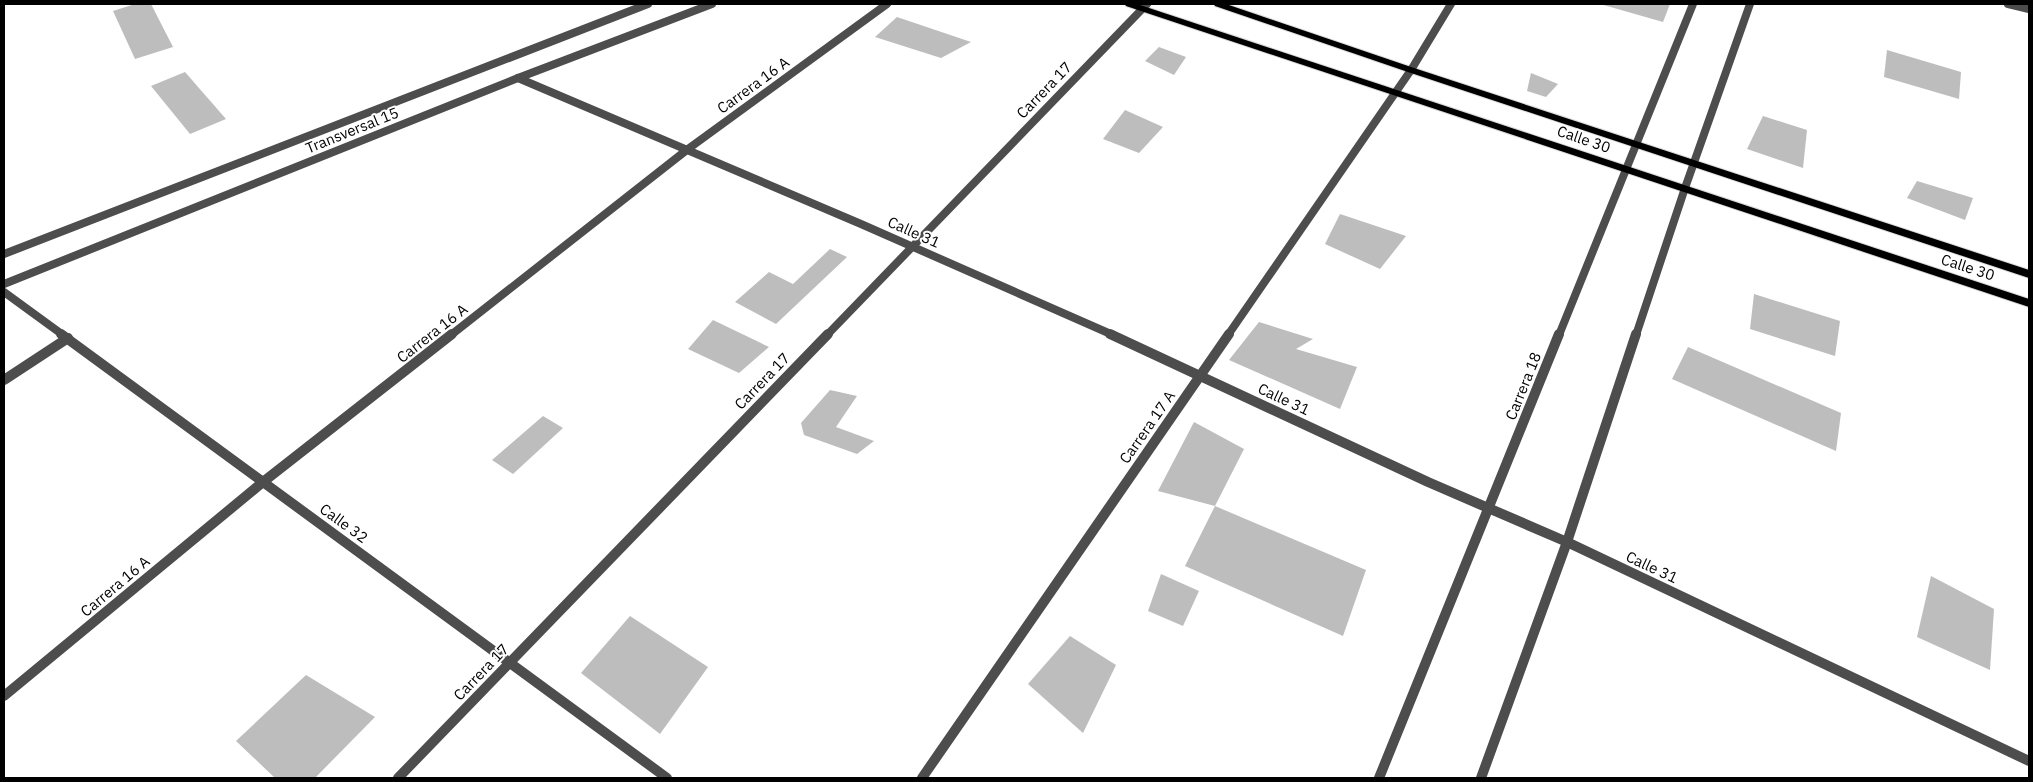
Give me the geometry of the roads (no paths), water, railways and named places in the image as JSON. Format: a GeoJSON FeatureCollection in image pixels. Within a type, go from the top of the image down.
{"type":"FeatureCollection","features":[{"type":"Feature","properties":{"kind":"main road","name":"Calle 30"},"geometry":{"type":"LineString","coordinates":[[1130,4],[1144,6],[1395,92],[2029,303]]}},
{"type":"Feature","properties":{"kind":"main road","name":"Calle 30"},"geometry":{"type":"LineString","coordinates":[[1218,4],[1636,145],[2029,274]]}},
{"type":"Feature","properties":{"kind":"street","name":"Transversal 15"},"geometry":{"type":"LineString","coordinates":[[4,254],[648,4]]}},
{"type":"Feature","properties":{"kind":"street","name":"Transversal 15"},"geometry":{"type":"LineString","coordinates":[[4,284],[518,78],[712,4]]}},
{"type":"Feature","properties":{"kind":"street","name":"Carrera 16 A"},"geometry":{"type":"LineString","coordinates":[[4,696],[263,482],[688,149],[887,4]]}},
{"type":"Feature","properties":{"kind":"street"},"geometry":{"type":"LineString","coordinates":[[1411,70],[1451,4]]}},
{"type":"Feature","properties":{"kind":"street","name":"Carrera 18"},"geometry":{"type":"LineString","coordinates":[[1380,778],[1693,4]]}},
{"type":"Feature","properties":{"kind":"street"},"geometry":{"type":"LineString","coordinates":[[1481,778],[1567,542],[1685,188],[1750,4]]}},
{"type":"Feature","properties":{"kind":"street"},"geometry":{"type":"LineString","coordinates":[[2008,4],[2029,10]]}},
{"type":"Feature","properties":{"kind":"street","name":"Carrera 17"},"geometry":{"type":"LineString","coordinates":[[398,778],[1144,6]]}},
{"type":"Feature","properties":{"kind":"street","name":"Carrera 17 A"},"geometry":{"type":"LineString","coordinates":[[922,778],[1411,70]]}},
{"type":"Feature","properties":{"kind":"street","name":"Calle 31"},"geometry":{"type":"LineString","coordinates":[[518,78],[912,246],[1200,375],[1488,510],[1567,542],[2029,761]]}},
{"type":"Feature","properties":{"kind":"street","name":"Calle 32"},"geometry":{"type":"LineString","coordinates":[[4,292],[667,778]]}},
{"type":"Feature","properties":{"kind":"street"},"geometry":{"type":"LineString","coordinates":[[4,380],[68,338]]}}]}
